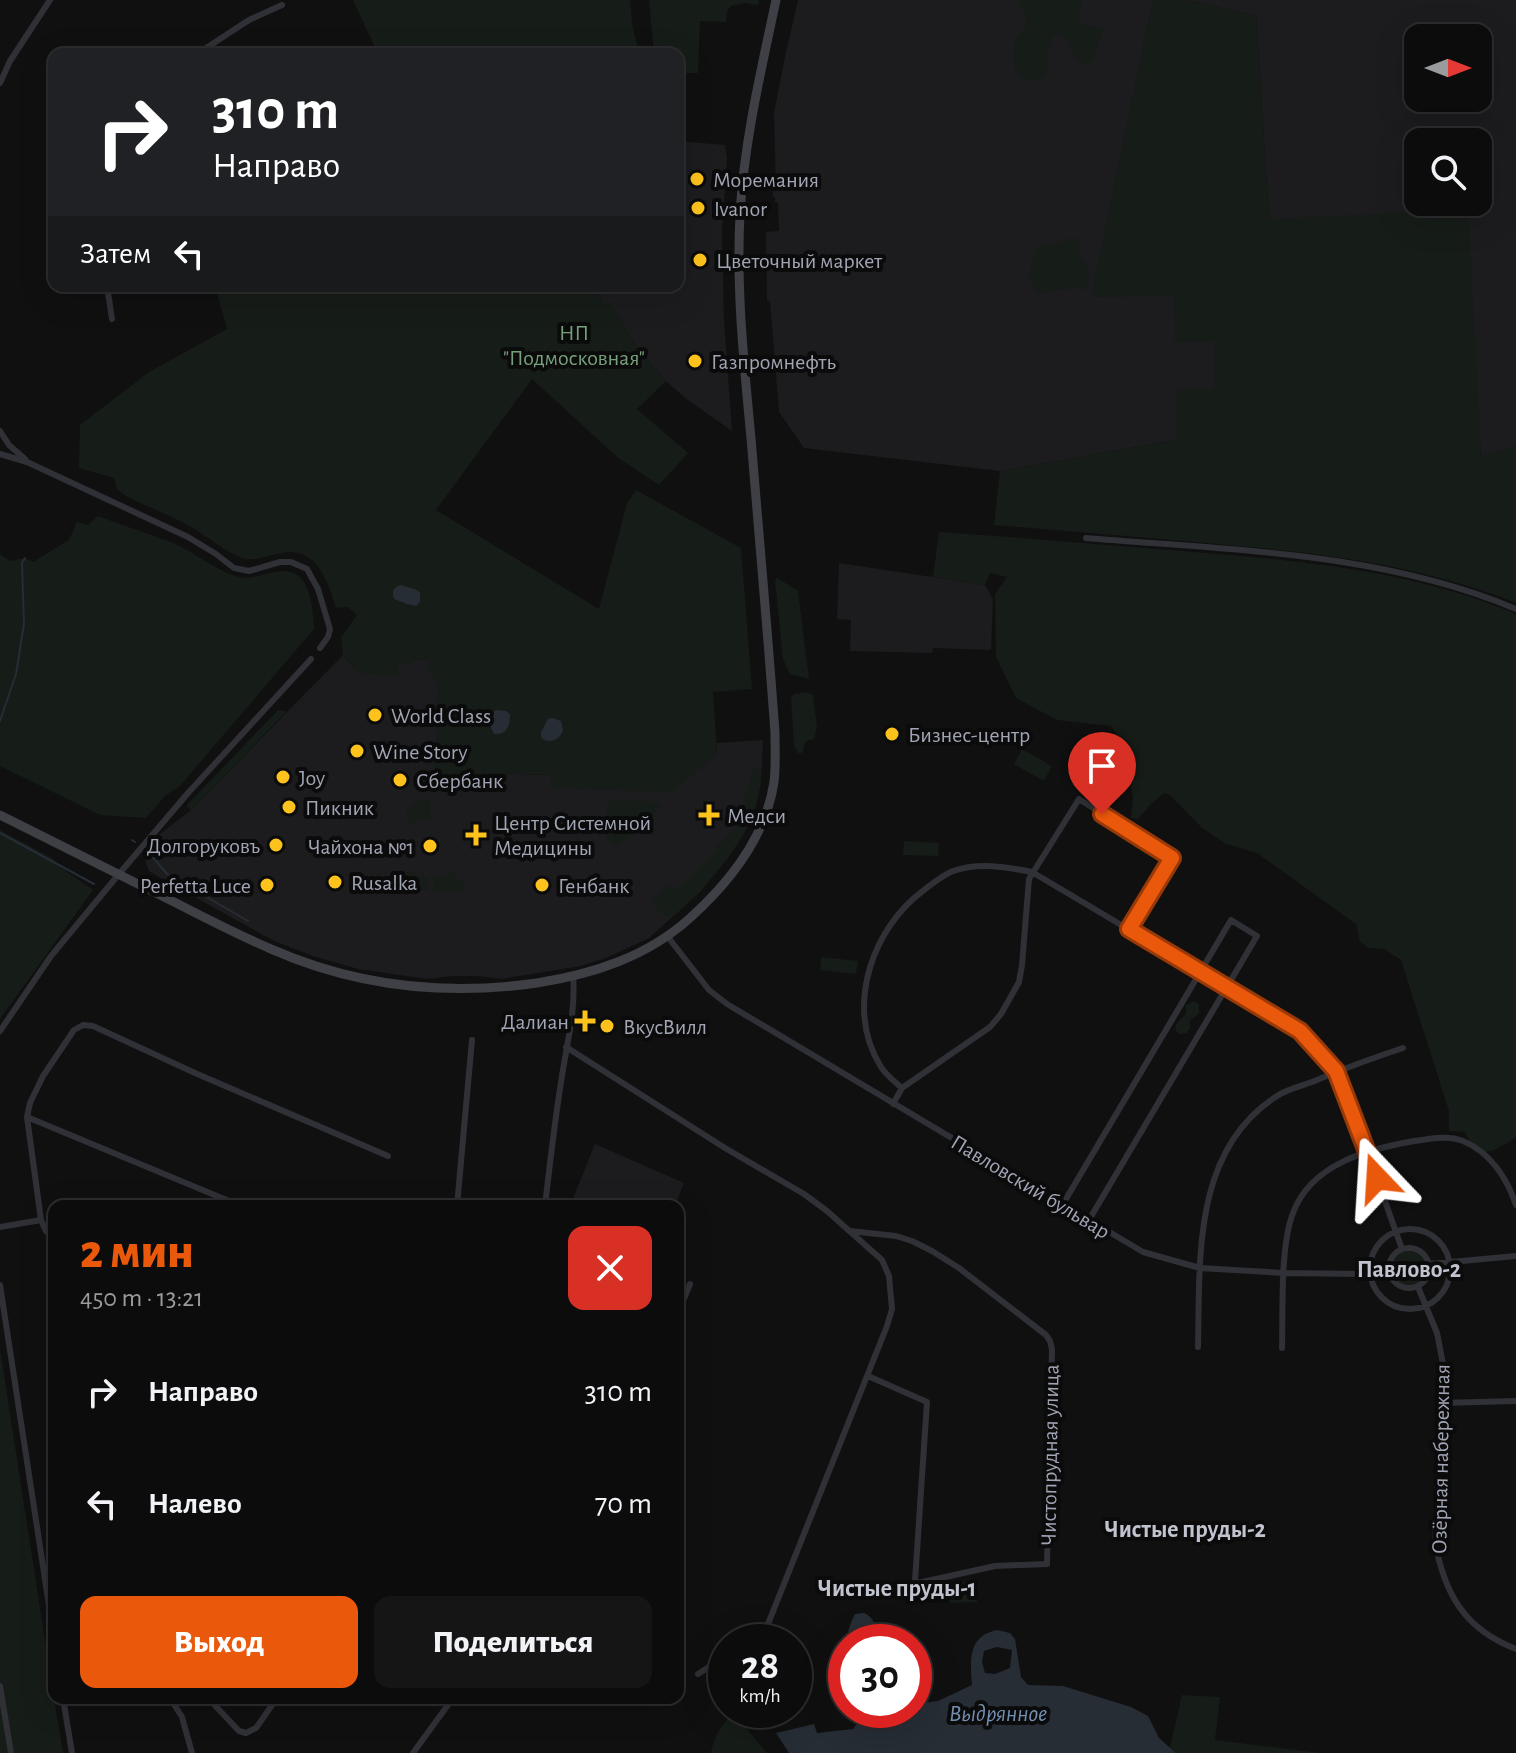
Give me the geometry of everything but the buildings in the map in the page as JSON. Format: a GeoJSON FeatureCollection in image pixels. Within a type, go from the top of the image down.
{"type":"FeatureCollection","features":[{"type":"Feature","properties":{"kind":"main road"},"geometry":{"type":"LineString","coordinates":[[0,815],[270,949],[337,973],[399,985],[448,989],[506,987],[573,976],[626,959],[668,937],[700,909],[741,861],[754,840],[764,818],[774,777],[775,733],[746,390],[739,265],[746,153],[776,0]]}},
{"type":"Feature","properties":{"kind":"street"},"geometry":{"type":"LineString","coordinates":[[0,83],[10,61],[50,0]]}},
{"type":"Feature","properties":{"kind":"street"},"geometry":{"type":"LineString","coordinates":[[206,48],[249,20],[282,5]]}},
{"type":"Feature","properties":{"kind":"street"},"geometry":{"type":"LineString","coordinates":[[108,292],[112,319]]}},
{"type":"Feature","properties":{"kind":"street"},"geometry":{"type":"LineString","coordinates":[[0,431],[9,445],[27,462]]}},
{"type":"Feature","properties":{"kind":"street"},"geometry":{"type":"LineString","coordinates":[[0,454],[27,462],[188,537],[234,568],[249,571],[291,562],[307,569],[318,589],[330,629],[320,648]]}},
{"type":"Feature","properties":{"kind":"street"},"geometry":{"type":"LineString","coordinates":[[1086,538],[1292,556],[1363,566],[1443,582],[1516,609]]}},
{"type":"Feature","properties":{"kind":"street"},"geometry":{"type":"LineString","coordinates":[[0,1031],[51,956],[119,874],[188,793],[311,659]]}},
{"type":"Feature","properties":{"kind":"street"},"geometry":{"type":"LineString","coordinates":[[893,1104],[902,1088],[990,1027],[1012,998],[1022,965],[1029,879],[1079,799],[1172,858],[1129,929]]}},
{"type":"Feature","properties":{"kind":"street"},"geometry":{"type":"LineString","coordinates":[[902,1088],[881,1068],[871,1046],[865,1019],[864,993],[874,953],[901,911],[925,889],[952,872],[976,866],[1032,872],[1300,1031],[1336,1071],[1402,1249]]}},
{"type":"Feature","properties":{"kind":"street"},"geometry":{"type":"LineString","coordinates":[[1063,1204],[1231,920],[1257,936],[1089,1220]]}},
{"type":"Feature","properties":{"kind":"street","name":"Павловский бульвар"},"geometry":{"type":"LineString","coordinates":[[668,937],[709,990],[727,1004],[1143,1252],[1200,1268],[1284,1273],[1370,1274],[1389,1271]]}},
{"type":"Feature","properties":{"kind":"street"},"geometry":{"type":"LineString","coordinates":[[546,1200],[574,1001],[573,976]]}},
{"type":"Feature","properties":{"kind":"street"},"geometry":{"type":"LineString","coordinates":[[48,1233],[41,1220],[27,1117],[43,1076],[74,1030],[83,1025],[93,1026],[388,1156]]}},
{"type":"Feature","properties":{"kind":"street"},"geometry":{"type":"LineString","coordinates":[[458,1200],[472,1040]]}},
{"type":"Feature","properties":{"kind":"street"},"geometry":{"type":"LineString","coordinates":[[566,1047],[804,1194],[882,1260],[889,1276],[892,1309],[887,1326],[768,1624]]}},
{"type":"Feature","properties":{"kind":"street"},"geometry":{"type":"LineString","coordinates":[[1198,1347],[1205,1209],[1220,1163],[1235,1136],[1253,1115],[1276,1096],[1403,1048]]}},
{"type":"Feature","properties":{"kind":"street"},"geometry":{"type":"LineString","coordinates":[[27,1117],[227,1200]]}},
{"type":"Feature","properties":{"kind":"street"},"geometry":{"type":"LineString","coordinates":[[1282,1348],[1284,1273],[1293,1212],[1305,1192],[1326,1171],[1367,1151],[1448,1138],[1476,1148],[1492,1161],[1516,1205]]}},
{"type":"Feature","properties":{"kind":"street"},"geometry":{"type":"LineString","coordinates":[[0,1227],[41,1220]]}},
{"type":"Feature","properties":{"kind":"street"},"geometry":{"type":"LineString","coordinates":[[1409,1229],[1435,1238],[1445,1249],[1449,1263],[1445,1288],[1427,1306],[1414,1309],[1402,1309],[1390,1304],[1374,1286],[1370,1274],[1370,1264],[1378,1244],[1396,1232],[1409,1229]]}},
{"type":"Feature","properties":{"kind":"street","name":"Чистопрудная улица"},"geometry":{"type":"LineString","coordinates":[[850,1231],[896,1236],[932,1251],[959,1268],[1050,1341],[1047,1564],[995,1566],[918,1583],[915,1581],[927,1402],[868,1376]]}},
{"type":"Feature","properties":{"kind":"street"},"geometry":{"type":"LineString","coordinates":[[1416,1248],[1427,1257],[1429,1264],[1427,1277],[1418,1287],[1410,1289],[1396,1284],[1389,1271],[1391,1257],[1402,1249],[1416,1248]]}},
{"type":"Feature","properties":{"kind":"street"},"geometry":{"type":"LineString","coordinates":[[1429,1264],[1516,1256]]}},
{"type":"Feature","properties":{"kind":"street"},"geometry":{"type":"LineString","coordinates":[[684,1298],[690,1284]]}},
{"type":"Feature","properties":{"kind":"street"},"geometry":{"type":"LineString","coordinates":[[0,1285],[48,1599]]}},
{"type":"Feature","properties":{"kind":"street","name":"Озёрная набережная"},"geometry":{"type":"LineString","coordinates":[[1418,1287],[1437,1333],[1443,1364],[1435,1541],[1440,1568],[1451,1595],[1465,1615],[1483,1632],[1516,1649]]}},
{"type":"Feature","properties":{"kind":"street"},"geometry":{"type":"LineString","coordinates":[[1441,1403],[1516,1401]]}},
{"type":"Feature","properties":{"kind":"street"},"geometry":{"type":"LineString","coordinates":[[698,1674],[708,1668]]}},
{"type":"Feature","properties":{"kind":"street"},"geometry":{"type":"LineString","coordinates":[[0,1686],[11,1753]]}},
{"type":"Feature","properties":{"kind":"street"},"geometry":{"type":"LineString","coordinates":[[64,1704],[72,1753]]}},
{"type":"Feature","properties":{"kind":"street"},"geometry":{"type":"LineString","coordinates":[[174,1704],[182,1717],[192,1753]]}},
{"type":"Feature","properties":{"kind":"street"},"geometry":{"type":"LineString","coordinates":[[214,1704],[239,1731],[246,1733],[256,1728],[273,1704]]}},
{"type":"Feature","properties":{"kind":"street"},"geometry":{"type":"LineString","coordinates":[[413,1753],[449,1704]]}},
{"type":"Feature","properties":{"kind":"shaded area"},"geometry":{"type":"Polygon","coordinates":[[[798,0],[1153,0],[1092,296],[1174,296],[1214,342],[1214,389],[1176,440],[1000,471],[804,448],[779,412],[770,301],[767,300],[766,232],[779,231],[778,203],[773,197],[776,190],[774,113],[798,0]]]}},
{"type":"Feature","properties":{"kind":"shaded area"},"geometry":{"type":"Polygon","coordinates":[[[1186,0],[1516,0],[1516,447],[1481,456],[1477,405],[1269,220],[1256,16],[1186,0]]]}},
{"type":"Feature","properties":{"kind":"shaded area"},"geometry":{"type":"Polygon","coordinates":[[[684,142],[725,145],[727,159],[722,232],[724,321],[732,431],[666,381],[638,349],[609,302],[603,302],[599,292],[684,292],[684,142]]]}},
{"type":"Feature","properties":{"kind":"shaded area"},"geometry":{"type":"Polygon","coordinates":[[[839,563],[985,585],[993,599],[991,650],[933,648],[932,653],[850,651],[851,620],[837,619],[839,563]]]}},
{"type":"Feature","properties":{"kind":"shaded area"},"geometry":{"type":"Polygon","coordinates":[[[343,655],[361,675],[373,672],[397,675],[397,664],[412,659],[429,660],[429,670],[438,684],[478,786],[478,773],[552,775],[552,788],[709,760],[717,754],[717,743],[763,740],[761,782],[756,806],[742,837],[700,892],[649,938],[606,958],[581,966],[501,979],[452,976],[427,979],[358,969],[313,956],[274,941],[157,876],[149,871],[145,853],[160,834],[191,810],[343,655]]]}},
{"type":"Feature","properties":{"kind":"shaded area"},"geometry":{"type":"Polygon","coordinates":[[[595,1144],[684,1183],[677,1200],[572,1200],[595,1144]]]}},
{"type":"Feature","properties":{"kind":"green space"},"geometry":{"type":"Polygon","coordinates":[[[353,0],[630,0],[638,48],[375,48],[353,0]]]}},
{"type":"Feature","properties":{"kind":"green space"},"geometry":{"type":"Polygon","coordinates":[[[649,0],[759,0],[758,5],[744,3],[731,6],[726,22],[700,21],[698,73],[684,73],[684,48],[653,48],[649,0]]]}},
{"type":"Feature","properties":{"kind":"green space"},"geometry":{"type":"Polygon","coordinates":[[[1018,0],[1081,0],[1079,23],[1104,28],[1091,62],[1082,64],[1065,37],[1053,35],[1046,61],[1048,71],[1035,81],[1022,78],[1015,68],[1014,50],[1015,40],[1027,26],[1018,0]]]}},
{"type":"Feature","properties":{"kind":"green space"},"geometry":{"type":"Polygon","coordinates":[[[1153,0],[1186,0],[1256,16],[1269,219],[1404,213],[1404,216],[1468,216],[1481,455],[1516,447],[1516,603],[1441,578],[1325,555],[994,525],[1000,471],[1176,440],[1176,390],[1214,389],[1214,342],[1175,342],[1174,296],[1091,297],[1153,0]]]}},
{"type":"Feature","properties":{"kind":"green space"},"geometry":{"type":"Polygon","coordinates":[[[1070,238],[1079,239],[1080,257],[1089,273],[1085,290],[1067,289],[1038,294],[1028,278],[1036,250],[1044,244],[1053,246],[1070,238]]]}},
{"type":"Feature","properties":{"kind":"green space","name":"НП \"Подмосковная\""},"geometry":{"type":"Polygon","coordinates":[[[217,292],[599,292],[603,302],[609,302],[638,349],[666,381],[637,409],[688,453],[659,485],[617,457],[532,379],[436,510],[599,609],[627,503],[636,490],[741,548],[752,689],[713,692],[717,754],[672,792],[552,788],[551,775],[479,773],[478,787],[435,786],[438,684],[428,670],[429,660],[413,659],[412,664],[398,664],[397,675],[361,675],[343,655],[341,637],[357,615],[348,607],[336,608],[326,579],[312,560],[291,552],[246,559],[193,528],[126,496],[117,489],[114,478],[79,468],[80,425],[149,372],[227,329],[217,292]]]}},
{"type":"Feature","properties":{"kind":"green space"},"geometry":{"type":"Polygon","coordinates":[[[98,516],[173,543],[222,571],[239,577],[281,571],[294,573],[305,583],[312,606],[314,629],[180,786],[166,795],[146,818],[100,815],[0,766],[0,554],[10,561],[25,558],[33,562],[69,540],[77,522],[88,525],[98,516]]]}},
{"type":"Feature","properties":{"kind":"green space"},"geometry":{"type":"Polygon","coordinates":[[[939,532],[1317,564],[1438,587],[1516,614],[1516,1138],[1492,1151],[1482,1152],[1471,1143],[1465,1132],[1449,1131],[1449,1111],[1401,960],[1384,949],[1369,948],[1360,942],[1356,924],[1257,853],[1226,844],[1201,827],[1170,795],[1164,793],[1138,819],[1131,818],[1130,753],[1111,726],[1057,720],[1016,698],[996,657],[995,594],[1007,577],[990,573],[985,585],[933,577],[939,532]]]}},
{"type":"Feature","properties":{"kind":"green space"},"geometry":{"type":"Polygon","coordinates":[[[777,578],[798,591],[809,679],[790,674],[783,659],[777,578]]]}},
{"type":"Feature","properties":{"kind":"green space"},"geometry":{"type":"Polygon","coordinates":[[[806,692],[813,695],[817,727],[814,739],[806,741],[802,753],[798,753],[794,745],[791,698],[794,694],[806,692]]]}},
{"type":"Feature","properties":{"kind":"green space"},"geometry":{"type":"Polygon","coordinates":[[[278,710],[287,711],[191,810],[186,806],[278,710]]]}},
{"type":"Feature","properties":{"kind":"green space"},"geometry":{"type":"Polygon","coordinates":[[[1022,749],[1052,766],[1044,781],[1014,764],[1022,749]]]}},
{"type":"Feature","properties":{"kind":"green space"},"geometry":{"type":"Polygon","coordinates":[[[753,768],[760,771],[759,790],[753,814],[736,847],[674,916],[663,914],[651,900],[668,885],[678,889],[717,850],[716,845],[737,827],[753,768]]]}},
{"type":"Feature","properties":{"kind":"green space"},"geometry":{"type":"Polygon","coordinates":[[[420,799],[430,799],[430,818],[412,825],[406,819],[406,812],[420,799]]]}},
{"type":"Feature","properties":{"kind":"green space"},"geometry":{"type":"Polygon","coordinates":[[[614,800],[657,802],[661,806],[616,847],[608,840],[606,830],[607,806],[614,800]]]}},
{"type":"Feature","properties":{"kind":"green space"},"geometry":{"type":"Polygon","coordinates":[[[0,830],[52,858],[93,890],[0,1019],[0,830]]]}},
{"type":"Feature","properties":{"kind":"green space"},"geometry":{"type":"Polygon","coordinates":[[[904,841],[939,843],[938,856],[903,855],[904,841]]]}},
{"type":"Feature","properties":{"kind":"green space"},"geometry":{"type":"Polygon","coordinates":[[[411,871],[428,878],[428,891],[396,891],[396,881],[411,871]]]}},
{"type":"Feature","properties":{"kind":"green space"},"geometry":{"type":"Polygon","coordinates":[[[451,872],[457,881],[463,881],[463,892],[434,891],[434,878],[451,872]]]}},
{"type":"Feature","properties":{"kind":"green space"},"geometry":{"type":"Polygon","coordinates":[[[821,957],[858,961],[856,974],[820,970],[821,957]]]}},
{"type":"Feature","properties":{"kind":"green space"},"geometry":{"type":"Polygon","coordinates":[[[1194,1001],[1199,1004],[1199,1013],[1191,1020],[1187,1033],[1179,1034],[1176,1024],[1186,1014],[1186,1005],[1194,1001]]]}},
{"type":"Feature","properties":{"kind":"green space"},"geometry":{"type":"Polygon","coordinates":[[[1409,1251],[1421,1256],[1426,1268],[1421,1280],[1409,1285],[1397,1280],[1392,1268],[1397,1256],[1409,1251]]]}},
{"type":"Feature","properties":{"kind":"green space"},"geometry":{"type":"Polygon","coordinates":[[[0,1349],[48,1659],[48,1704],[55,1704],[63,1753],[0,1753],[0,1349]]]}},
{"type":"Feature","properties":{"kind":"green space"},"geometry":{"type":"Polygon","coordinates":[[[976,1580],[977,1602],[950,1603],[950,1583],[976,1580]]]}},
{"type":"Feature","properties":{"kind":"green space"},"geometry":{"type":"Polygon","coordinates":[[[1182,1695],[1220,1697],[1215,1740],[1320,1753],[1176,1753],[1170,1747],[1182,1695]]]}},
{"type":"Feature","properties":{"kind":"green space"},"geometry":{"type":"Polygon","coordinates":[[[721,1728],[746,1728],[767,1753],[711,1753],[721,1728]]]}},
{"type":"Feature","properties":{"kind":"water"},"geometry":{"type":"Polygon","coordinates":[[[401,585],[420,593],[420,602],[416,606],[394,599],[394,590],[401,585]]]}},
{"type":"Feature","properties":{"kind":"water"},"geometry":{"type":"Polygon","coordinates":[[[506,711],[510,718],[505,731],[494,734],[488,721],[492,712],[506,711]]]}},
{"type":"Feature","properties":{"kind":"water"},"geometry":{"type":"Polygon","coordinates":[[[548,719],[561,721],[563,730],[556,740],[544,740],[541,732],[548,719]]]}},
{"type":"Feature","properties":{"kind":"water"},"geometry":{"type":"Polygon","coordinates":[[[855,1614],[868,1615],[875,1624],[850,1624],[855,1614]]]}},
{"type":"Feature","properties":{"kind":"water","name":"Выдрянное"},"geometry":{"type":"Polygon","coordinates":[[[997,1630],[1010,1633],[1015,1639],[1021,1677],[1028,1685],[1063,1686],[1131,1707],[1148,1716],[1159,1738],[1176,1753],[789,1753],[776,1733],[812,1728],[814,1724],[817,1733],[854,1728],[932,1728],[932,1702],[972,1685],[973,1650],[981,1638],[997,1630]],[[997,1647],[984,1651],[982,1662],[985,1673],[995,1674],[1010,1668],[1012,1650],[997,1647]]]}},
{"type":"Feature","properties":{"kind":"waterway"},"geometry":{"type":"LineString","coordinates":[[0,721],[16,674],[24,624],[22,563],[25,558]]}},
{"type":"Feature","properties":{"kind":"waterway"},"geometry":{"type":"LineString","coordinates":[[0,833],[94,884]]}},
{"type":"Feature","properties":{"kind":"waterway"},"geometry":{"type":"LineString","coordinates":[[150,854],[167,874],[248,921]]}},
{"type":"Feature","properties":{"kind":"place","name":"Моремания"},"geometry":{"type":"Point","coordinates":[697,179]}},
{"type":"Feature","properties":{"kind":"place","name":"Ivanor"},"geometry":{"type":"Point","coordinates":[698,208]}},
{"type":"Feature","properties":{"kind":"place","name":"Цветочный маркет"},"geometry":{"type":"Point","coordinates":[700,260]}},
{"type":"Feature","properties":{"kind":"place","name":"Газпромнефть"},"geometry":{"type":"Point","coordinates":[695,361]}},
{"type":"Feature","properties":{"kind":"place","name":"World Class"},"geometry":{"type":"Point","coordinates":[375,715]}},
{"type":"Feature","properties":{"kind":"place","name":"Бизнес-центр"},"geometry":{"type":"Point","coordinates":[892,734]}},
{"type":"Feature","properties":{"kind":"place","name":"Wine Story"},"geometry":{"type":"Point","coordinates":[357,751]}},
{"type":"Feature","properties":{"kind":"place","name":"Joy"},"geometry":{"type":"Point","coordinates":[283,777]}},
{"type":"Feature","properties":{"kind":"place","name":"Сбербанк"},"geometry":{"type":"Point","coordinates":[400,780]}},
{"type":"Feature","properties":{"kind":"place","name":"Пикник"},"geometry":{"type":"Point","coordinates":[289,807]}},
{"type":"Feature","properties":{"kind":"place","name":"Медси"},"geometry":{"type":"Point","coordinates":[709,815]}},
{"type":"Feature","properties":{"kind":"place","name":"Центр Системной Медицины"},"geometry":{"type":"Point","coordinates":[476,835]}},
{"type":"Feature","properties":{"kind":"place","name":"Долгоруковъ"},"geometry":{"type":"Point","coordinates":[276,845]}},
{"type":"Feature","properties":{"kind":"place","name":"Чайхона №1"},"geometry":{"type":"Point","coordinates":[430,846]}},
{"type":"Feature","properties":{"kind":"place","name":"Rusalka"},"geometry":{"type":"Point","coordinates":[335,882]}},
{"type":"Feature","properties":{"kind":"place","name":"Perfetta Luce"},"geometry":{"type":"Point","coordinates":[267,885]}},
{"type":"Feature","properties":{"kind":"place","name":"Генбанк"},"geometry":{"type":"Point","coordinates":[542,885]}},
{"type":"Feature","properties":{"kind":"place","name":"Далиан"},"geometry":{"type":"Point","coordinates":[585,1021]}},
{"type":"Feature","properties":{"kind":"place","name":"ВкусВилл"},"geometry":{"type":"Point","coordinates":[607,1026]}},
{"type":"Feature","properties":{"kind":"district","name":"Павлово-2"},"geometry":{"type":"Point","coordinates":[1409,1269]}},
{"type":"Feature","properties":{"kind":"district","name":"Чистые пруды-2"},"geometry":{"type":"Point","coordinates":[1185,1529]}},
{"type":"Feature","properties":{"kind":"district","name":"Чистые пруды-1"},"geometry":{"type":"Point","coordinates":[897,1588]}},
{"type":"Feature","properties":{"kind":"route"},"geometry":{"type":"LineString","coordinates":[[1102,814],[1172,858],[1129,929],[1300,1031],[1336,1071],[1377,1178]]}}]}
